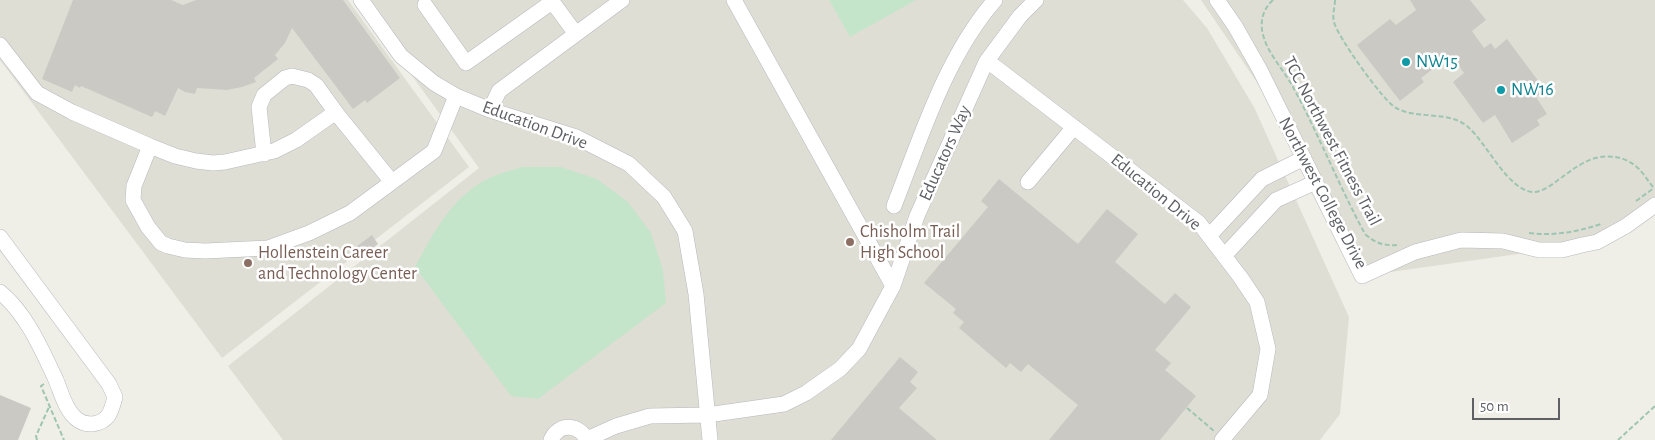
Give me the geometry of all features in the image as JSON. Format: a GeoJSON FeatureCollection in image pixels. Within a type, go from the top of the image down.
{"type":"FeatureCollection","features":[{"type":"Feature","properties":{"kind":"street","name":"Education Drive"},"geometry":{"type":"LineString","coordinates":[[361,0],[401,56],[434,83],[456,96],[490,110],[576,137],[629,164],[664,197],[684,231],[696,294],[710,440]]}},
{"type":"Feature","properties":{"kind":"street"},"geometry":{"type":"LineString","coordinates":[[490,110],[499,91],[622,0]]}},
{"type":"Feature","properties":{"kind":"street"},"geometry":{"type":"LineString","coordinates":[[734,0],[893,286]]}},
{"type":"Feature","properties":{"kind":"street"},"geometry":{"type":"LineString","coordinates":[[894,206],[933,107],[947,78],[974,29],[995,0]]}},
{"type":"Feature","properties":{"kind":"street","name":"Educators Way"},"geometry":{"type":"LineString","coordinates":[[587,440],[616,426],[650,416],[707,415],[784,404],[819,385],[840,369],[859,349],[880,314],[893,286],[917,216],[961,114],[986,62],[1020,16],[1036,0]]}},
{"type":"Feature","properties":{"kind":"street","name":"Northwest College Drive"},"geometry":{"type":"LineString","coordinates":[[1217,0],[1235,26],[1260,70],[1362,276],[1415,252],[1461,240],[1503,241],[1539,250],[1562,250],[1582,246],[1597,242],[1626,226],[1655,205]]}},
{"type":"Feature","properties":{"kind":"street"},"geometry":{"type":"LineString","coordinates":[[426,2],[466,63],[551,1],[576,34]]}},
{"type":"Feature","properties":{"kind":"street"},"geometry":{"type":"LineString","coordinates":[[0,45],[37,93],[72,112],[175,156],[213,163],[264,154],[285,146],[333,114],[337,114]]}},
{"type":"Feature","properties":{"kind":"street","name":"Education Drive"},"geometry":{"type":"LineString","coordinates":[[986,62],[994,66],[1199,223],[1256,302],[1268,349],[1260,395],[1218,436]]}},
{"type":"Feature","properties":{"kind":"street"},"geometry":{"type":"LineString","coordinates":[[264,154],[259,107],[264,94],[285,78],[300,77],[316,85],[392,182]]}},
{"type":"Feature","properties":{"kind":"street"},"geometry":{"type":"LineString","coordinates":[[150,146],[134,186],[133,200],[148,227],[161,243],[185,250],[205,251],[268,248],[309,233],[350,213],[434,151],[456,96]]}},
{"type":"Feature","properties":{"kind":"street"},"geometry":{"type":"LineString","coordinates":[[1028,182],[1074,127]]}},
{"type":"Feature","properties":{"kind":"street"},"geometry":{"type":"LineString","coordinates":[[1210,236],[1262,179],[1304,158]]}},
{"type":"Feature","properties":{"kind":"street"},"geometry":{"type":"LineString","coordinates":[[1224,256],[1276,200],[1316,182]]}},
{"type":"Feature","properties":{"kind":"street"},"geometry":{"type":"LineString","coordinates":[[0,237],[109,384],[114,397],[107,418],[100,423],[88,424],[77,420],[68,409],[50,367],[24,319],[0,292]]}},
{"type":"Feature","properties":{"kind":"street"},"geometry":{"type":"LineString","coordinates":[[551,440],[556,432],[568,427],[579,430],[587,440]]}},
{"type":"Feature","properties":{"kind":"path","name":"TCC Northwest Fitness Trail"},"geometry":{"type":"LineString","coordinates":[[1274,0],[1268,5],[1263,14],[1264,39],[1293,87],[1365,234],[1378,243],[1388,246],[1397,245]]}},
{"type":"Feature","properties":{"kind":"path"},"geometry":{"type":"LineString","coordinates":[[1335,0],[1333,22],[1338,34],[1395,108],[1406,112],[1454,120],[1467,126],[1479,137],[1507,177],[1519,187],[1534,192],[1550,186],[1592,158],[1607,156],[1622,158],[1639,168],[1655,188],[1633,203]]}},
{"type":"Feature","properties":{"kind":"path"},"geometry":{"type":"LineString","coordinates":[[1526,232],[1560,234],[1576,232],[1606,221]]}},
{"type":"Feature","properties":{"kind":"path"},"geometry":{"type":"LineString","coordinates":[[37,440],[36,436],[49,406]]}},
{"type":"Feature","properties":{"kind":"path"},"geometry":{"type":"LineString","coordinates":[[1618,440],[1655,406]]}},
{"type":"Feature","properties":{"kind":"path"},"geometry":{"type":"LineString","coordinates":[[1187,408],[1218,436]]}},
{"type":"Feature","properties":{"kind":"shaded area","name":"Hollenstein Career and Technology Center"},"geometry":{"type":"Polygon","coordinates":[[[0,0],[348,0],[469,167],[222,358],[0,60],[0,0]]]}},
{"type":"Feature","properties":{"kind":"shaded area","name":"Chisholm Trail High School"},"geometry":{"type":"Polygon","coordinates":[[[357,0],[1183,0],[1207,28],[1254,107],[1349,317],[1340,414],[1320,440],[283,440],[228,366],[479,168],[357,0]]]}},
{"type":"Feature","properties":{"kind":"shaded area"},"geometry":{"type":"Polygon","coordinates":[[[1201,0],[1655,0],[1655,203],[1582,245],[1362,276],[1292,134],[1201,0]]]}},
{"type":"Feature","properties":{"kind":"green space"},"geometry":{"type":"Polygon","coordinates":[[[829,0],[916,0],[850,37],[829,0]]]}},
{"type":"Feature","properties":{"kind":"green space"},"geometry":{"type":"Polygon","coordinates":[[[522,167],[561,167],[597,179],[628,202],[651,233],[663,270],[666,303],[538,399],[511,396],[415,267],[444,218],[462,197],[485,180],[522,167]]]}},
{"type":"Feature","properties":{"kind":"building"},"geometry":{"type":"Polygon","coordinates":[[[73,0],[171,0],[183,5],[196,0],[343,0],[400,78],[367,103],[365,100],[353,109],[292,28],[285,43],[275,55],[278,59],[254,78],[256,82],[227,90],[197,88],[195,94],[178,88],[165,116],[155,111],[152,117],[81,86],[80,88],[75,85],[72,92],[42,79],[73,0]]]}},
{"type":"Feature","properties":{"kind":"building"},"geometry":{"type":"Polygon","coordinates":[[[1410,0],[1470,0],[1486,20],[1472,31],[1484,48],[1491,43],[1495,49],[1507,39],[1545,90],[1536,97],[1547,114],[1537,120],[1540,125],[1512,143],[1495,115],[1483,123],[1453,82],[1464,73],[1451,55],[1421,78],[1424,82],[1400,101],[1357,45],[1390,19],[1396,25],[1416,10],[1410,0]]]}},
{"type":"Feature","properties":{"kind":"building"},"geometry":{"type":"Polygon","coordinates":[[[999,179],[1078,244],[1107,209],[1138,234],[1115,262],[1165,304],[1175,293],[1191,307],[1155,350],[1171,363],[1165,370],[1196,396],[1160,440],[1049,440],[1078,405],[1028,364],[1021,372],[1010,363],[1006,368],[959,328],[964,322],[953,313],[956,309],[924,283],[988,207],[981,201],[999,179]]]}},
{"type":"Feature","properties":{"kind":"building"},"geometry":{"type":"Polygon","coordinates":[[[372,235],[378,244],[358,259],[352,250],[372,235]]]}},
{"type":"Feature","properties":{"kind":"building"},"geometry":{"type":"Polygon","coordinates":[[[900,357],[918,372],[910,382],[917,388],[899,408],[937,440],[831,440],[900,357]]]}},
{"type":"Feature","properties":{"kind":"building"},"geometry":{"type":"Polygon","coordinates":[[[0,395],[31,408],[18,440],[0,440],[0,395]]]}},
{"type":"Feature","properties":{"kind":"place","name":"NW15"},"geometry":{"type":"Point","coordinates":[1406,62]}},
{"type":"Feature","properties":{"kind":"place","name":"NW16"},"geometry":{"type":"Point","coordinates":[1501,90]}},
{"type":"Feature","properties":{"kind":"place","name":"Chisholm Trail High School"},"geometry":{"type":"Point","coordinates":[850,242]}},
{"type":"Feature","properties":{"kind":"place","name":"Hollenstein Career and Technology Center"},"geometry":{"type":"Point","coordinates":[248,263]}}]}
